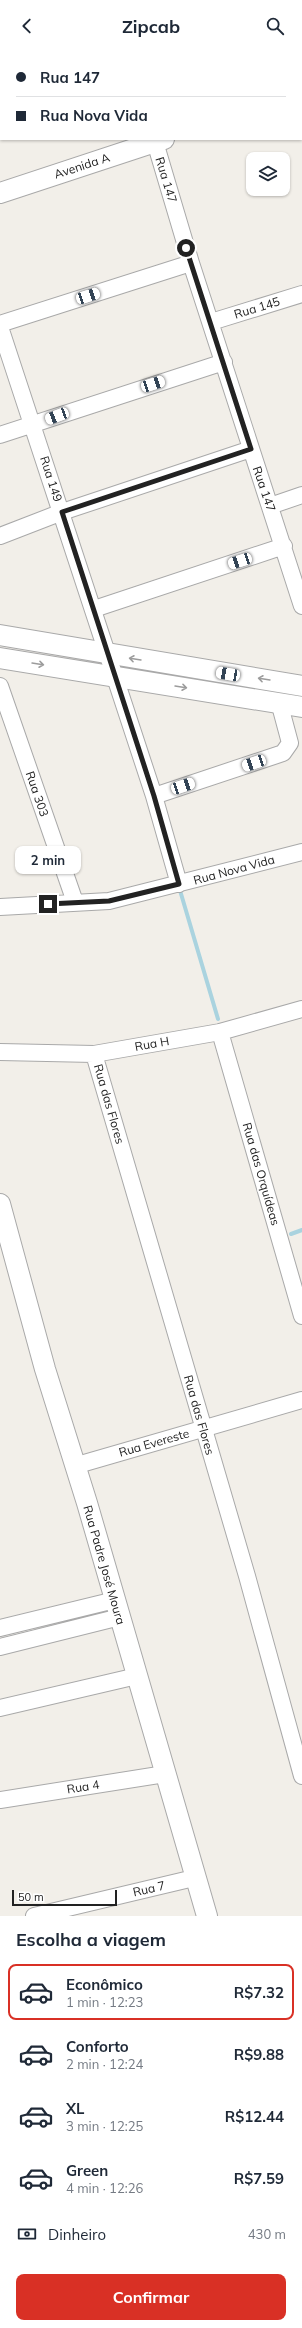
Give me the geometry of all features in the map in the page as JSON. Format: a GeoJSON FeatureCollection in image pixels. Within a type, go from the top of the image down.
{"type":"FeatureCollection","features":[{"type":"Feature","properties":{"kind":"street","name":"Avenida A"},"geometry":{"type":"LineString","coordinates":[[0,193],[159,141]]}},
{"type":"Feature","properties":{"kind":"street","name":"Rua 147"},"geometry":{"type":"LineString","coordinates":[[159,141],[191,263],[284,546],[302,606]]}},
{"type":"Feature","properties":{"kind":"street"},"geometry":{"type":"LineString","coordinates":[[0,324],[191,263]]}},
{"type":"Feature","properties":{"kind":"street","name":"Rua 145"},"geometry":{"type":"LineString","coordinates":[[211,322],[302,294]]}},
{"type":"Feature","properties":{"kind":"street","name":"Rua 149"},"geometry":{"type":"LineString","coordinates":[[0,327],[94,609],[114,676],[154,796],[179,884]]}},
{"type":"Feature","properties":{"kind":"street"},"geometry":{"type":"LineString","coordinates":[[0,435],[33,425],[68,411],[224,362]]}},
{"type":"Feature","properties":{"kind":"street"},"geometry":{"type":"LineString","coordinates":[[0,536],[62,512],[251,449]]}},
{"type":"Feature","properties":{"kind":"street"},"geometry":{"type":"LineString","coordinates":[[270,506],[302,495]]}},
{"type":"Feature","properties":{"kind":"street"},"geometry":{"type":"LineString","coordinates":[[94,609],[284,546]]}},
{"type":"Feature","properties":{"kind":"street"},"geometry":{"type":"LineString","coordinates":[[0,635],[302,686]]}},
{"type":"Feature","properties":{"kind":"street"},"geometry":{"type":"LineString","coordinates":[[0,658],[279,702],[302,707]]}},
{"type":"Feature","properties":{"kind":"street","name":"Rua 303"},"geometry":{"type":"LineString","coordinates":[[0,686],[75,902]]}},
{"type":"Feature","properties":{"kind":"street"},"geometry":{"type":"LineString","coordinates":[[154,796],[282,753],[290,743],[279,702]]}},
{"type":"Feature","properties":{"kind":"street","name":"Rua Nova Vida"},"geometry":{"type":"LineString","coordinates":[[0,907],[109,901],[302,852]]}},
{"type":"Feature","properties":{"kind":"street","name":"Rua H"},"geometry":{"type":"LineString","coordinates":[[0,1052],[94,1054],[220,1032],[302,1009]]}},
{"type":"Feature","properties":{"kind":"street","name":"Rua das Orquídeas"},"geometry":{"type":"LineString","coordinates":[[220,1032],[302,1316]]}},
{"type":"Feature","properties":{"kind":"street","name":"Rua das Flores"},"geometry":{"type":"LineString","coordinates":[[94,1054],[202,1429],[247,1576],[302,1776]]}},
{"type":"Feature","properties":{"kind":"street","name":"Rua Padre José Moura"},"geometry":{"type":"LineString","coordinates":[[1,1209],[74,1466],[137,1676],[206,1916]]}},
{"type":"Feature","properties":{"kind":"street","name":"Rua Evereste"},"geometry":{"type":"LineString","coordinates":[[74,1466],[302,1400]]}},
{"type":"Feature","properties":{"kind":"street"},"geometry":{"type":"LineString","coordinates":[[117,1609],[6,1646],[4,1627],[117,1609]]}},
{"type":"Feature","properties":{"kind":"street"},"geometry":{"type":"LineString","coordinates":[[0,1708],[137,1676]]}},
{"type":"Feature","properties":{"kind":"street","name":"Rua 4"},"geometry":{"type":"LineString","coordinates":[[0,1800],[165,1774]]}},
{"type":"Feature","properties":{"kind":"street","name":"Rua 7"},"geometry":{"type":"LineString","coordinates":[[34,1916],[194,1878]]}},
{"type":"Feature","properties":{"kind":"waterway"},"geometry":{"type":"LineString","coordinates":[[179,887],[218,1019]]}},
{"type":"Feature","properties":{"kind":"waterway"},"geometry":{"type":"LineString","coordinates":[[291,1234],[302,1230]]}},
{"type":"Feature","properties":{"kind":"route"},"geometry":{"type":"LineString","coordinates":[[48,904],[109,901],[179,884],[154,796],[62,512],[251,449],[216,335],[186,248]]}}]}
